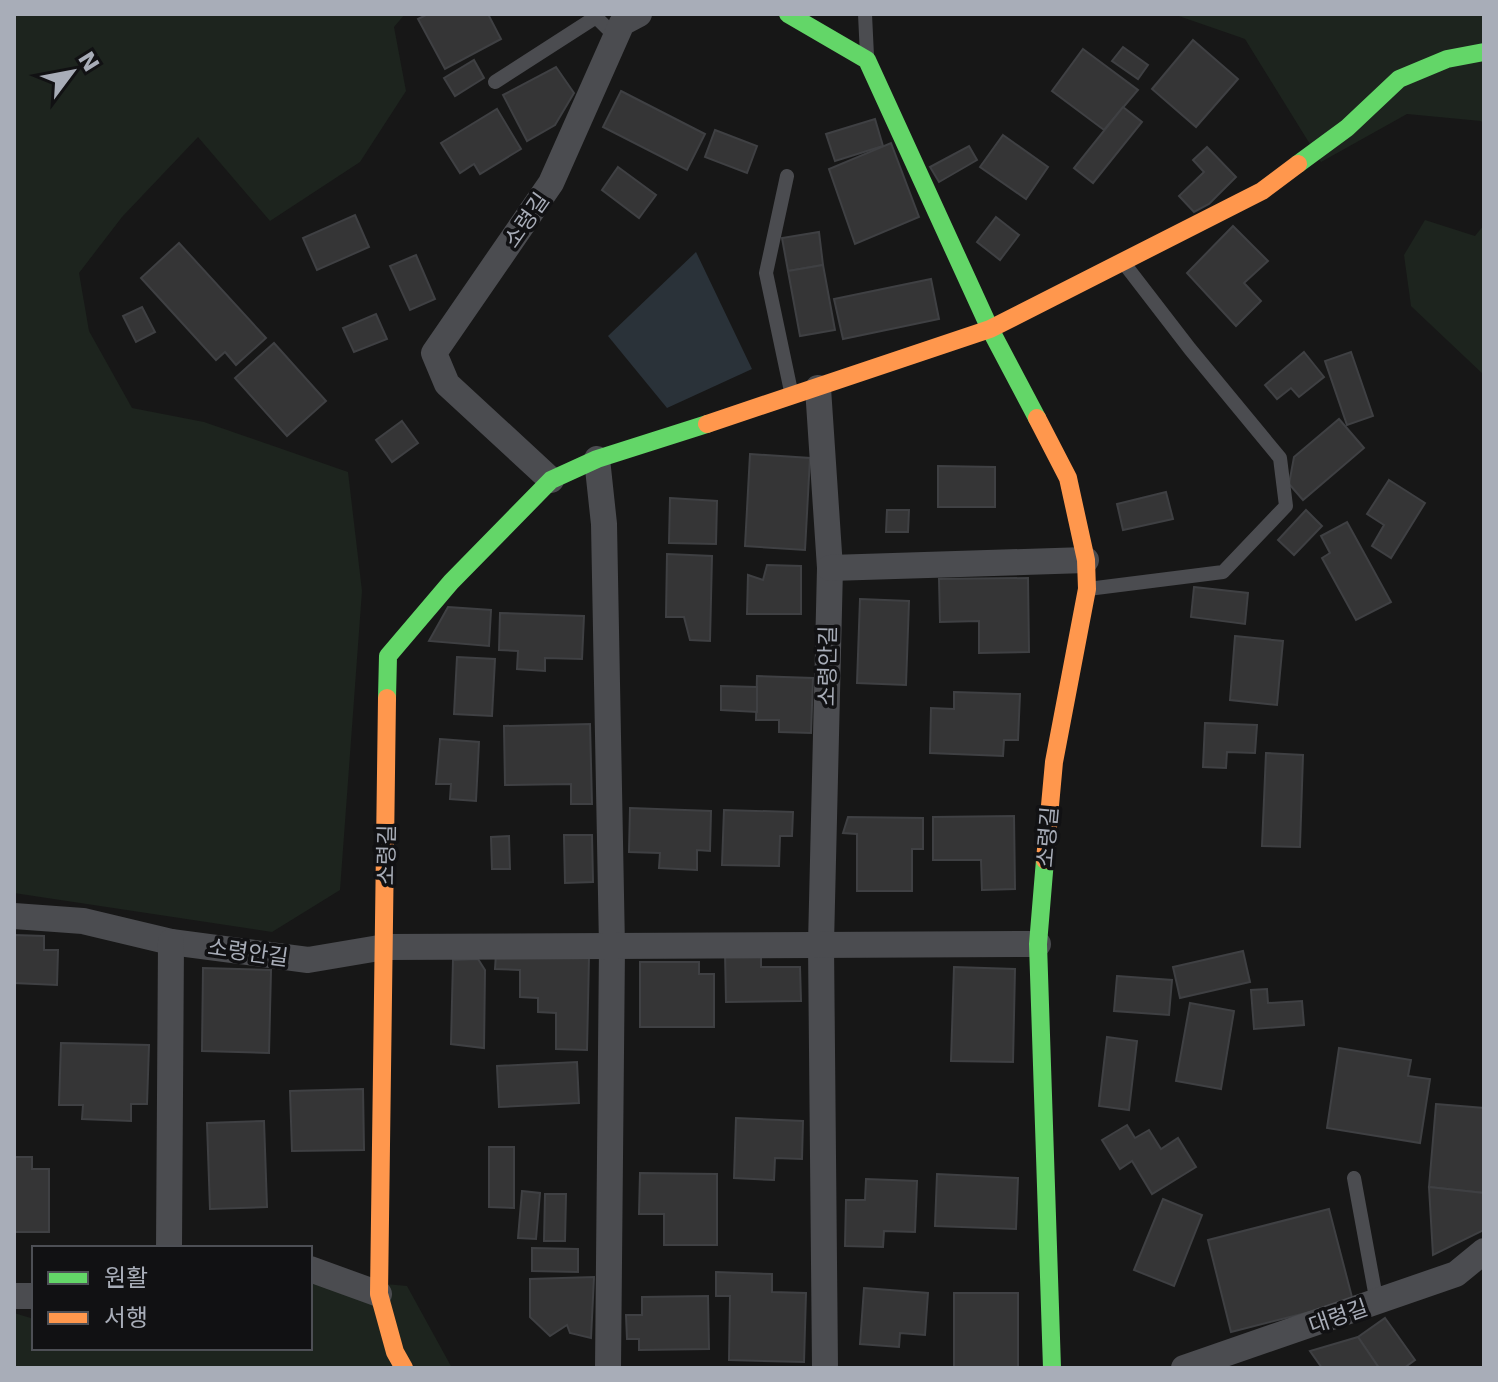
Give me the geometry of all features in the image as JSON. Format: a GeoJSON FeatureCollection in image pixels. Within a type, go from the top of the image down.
{"type":"FeatureCollection","features":[{"type":"Feature","properties":{"kind":"street","name":"소령길"},"geometry":{"type":"LineString","coordinates":[[551,480],[447,384],[434,353],[551,183],[622,23],[639,14]]}},
{"type":"Feature","properties":{"kind":"street"},"geometry":{"type":"LineString","coordinates":[[788,14],[867,60]]}},
{"type":"Feature","properties":{"kind":"street"},"geometry":{"type":"LineString","coordinates":[[990,329],[1262,191],[1347,128],[1399,79],[1447,59],[1484,52]]}},
{"type":"Feature","properties":{"kind":"street","name":"소령길"},"geometry":{"type":"LineString","coordinates":[[867,60],[990,329],[1068,478],[1086,560],[1087,589],[1054,762],[1038,944],[1052,1368]]}},
{"type":"Feature","properties":{"kind":"street","name":"소령길"},"geometry":{"type":"LineString","coordinates":[[404,1368],[395,1352],[379,1294],[388,656],[451,582],[551,480],[597,459],[990,329]]}},
{"type":"Feature","properties":{"kind":"street","name":"소령안길"},"geometry":{"type":"LineString","coordinates":[[818,388],[830,568],[821,944],[825,1368]]}},
{"type":"Feature","properties":{"kind":"street"},"geometry":{"type":"LineString","coordinates":[[597,459],[604,524],[612,947],[608,1368]]}},
{"type":"Feature","properties":{"kind":"street"},"geometry":{"type":"LineString","coordinates":[[830,568],[1086,560]]}},
{"type":"Feature","properties":{"kind":"street","name":"소령안길"},"geometry":{"type":"LineString","coordinates":[[14,916],[83,921],[171,942],[308,960],[385,947],[1038,944]]}},
{"type":"Feature","properties":{"kind":"street"},"geometry":{"type":"LineString","coordinates":[[169,1246],[171,942]]}},
{"type":"Feature","properties":{"kind":"street","name":"대령길"},"geometry":{"type":"LineString","coordinates":[[1184,1368],[1456,1274],[1484,1251]]}},
{"type":"Feature","properties":{"kind":"street"},"geometry":{"type":"LineString","coordinates":[[312,1270],[379,1294]]}},
{"type":"Feature","properties":{"kind":"lane"},"geometry":{"type":"LineString","coordinates":[[865,14],[867,60]]}},
{"type":"Feature","properties":{"kind":"lane"},"geometry":{"type":"LineString","coordinates":[[495,82],[596,17],[616,37]]}},
{"type":"Feature","properties":{"kind":"lane"},"geometry":{"type":"LineString","coordinates":[[787,176],[766,273],[792,397]]}},
{"type":"Feature","properties":{"kind":"lane"},"geometry":{"type":"LineString","coordinates":[[1087,589],[1223,572],[1286,506],[1280,458],[1190,349],[1123,261]]}},
{"type":"Feature","properties":{"kind":"lane"},"geometry":{"type":"LineString","coordinates":[[1354,1178],[1377,1303]]}},
{"type":"Feature","properties":{"kind":"shaded area"},"geometry":{"type":"Polygon","coordinates":[[[14,14],[405,14],[394,27],[406,91],[360,162],[270,221],[198,137],[122,217],[79,273],[89,331],[132,408],[204,422],[348,472],[362,591],[340,890],[272,932],[14,893],[14,14]]]}},
{"type":"Feature","properties":{"kind":"shaded area"},"geometry":{"type":"Polygon","coordinates":[[[1173,14],[1484,14],[1484,124],[1481,121],[1407,114],[1321,162],[1245,39],[1173,14]]]}},
{"type":"Feature","properties":{"kind":"shaded area"},"geometry":{"type":"Polygon","coordinates":[[[1425,220],[1475,236],[1484,225],[1484,375],[1411,306],[1404,255],[1425,220]]]}},
{"type":"Feature","properties":{"kind":"shaded area"},"geometry":{"type":"Polygon","coordinates":[[[696,252],[752,369],[667,408],[608,336],[696,252]]]}},
{"type":"Feature","properties":{"kind":"shaded area"},"geometry":{"type":"Polygon","coordinates":[[[312,1277],[407,1286],[452,1368],[14,1368],[14,1313],[32,1318],[32,1350],[312,1350],[312,1277]]]}},
{"type":"Feature","properties":{"kind":"building"},"geometry":{"type":"Polygon","coordinates":[[[428,14],[488,14],[501,39],[445,69],[418,19],[428,14]]]}},
{"type":"Feature","properties":{"kind":"building"},"geometry":{"type":"Polygon","coordinates":[[[1193,40],[1238,79],[1196,127],[1152,89],[1193,40]]]}},
{"type":"Feature","properties":{"kind":"building"},"geometry":{"type":"Polygon","coordinates":[[[1123,47],[1148,65],[1138,79],[1112,61],[1123,47]]]}},
{"type":"Feature","properties":{"kind":"building"},"geometry":{"type":"Polygon","coordinates":[[[1083,49],[1138,90],[1104,130],[1052,91],[1083,49]]]}},
{"type":"Feature","properties":{"kind":"building"},"geometry":{"type":"Polygon","coordinates":[[[474,60],[484,78],[455,96],[444,78],[474,60]]]}},
{"type":"Feature","properties":{"kind":"building"},"geometry":{"type":"Polygon","coordinates":[[[556,67],[574,93],[555,125],[527,141],[503,95],[556,67]]]}},
{"type":"Feature","properties":{"kind":"building"},"geometry":{"type":"Polygon","coordinates":[[[621,91],[705,134],[687,170],[603,127],[621,91]]]}},
{"type":"Feature","properties":{"kind":"building"},"geometry":{"type":"Polygon","coordinates":[[[1123,107],[1142,122],[1093,183],[1074,168],[1123,107]]]}},
{"type":"Feature","properties":{"kind":"building"},"geometry":{"type":"Polygon","coordinates":[[[497,109],[521,149],[480,174],[474,164],[460,173],[441,143],[497,109]]]}},
{"type":"Feature","properties":{"kind":"building"},"geometry":{"type":"Polygon","coordinates":[[[875,119],[883,146],[835,161],[826,134],[875,119]]]}},
{"type":"Feature","properties":{"kind":"building"},"geometry":{"type":"Polygon","coordinates":[[[715,130],[757,146],[747,173],[705,157],[715,130]]]}},
{"type":"Feature","properties":{"kind":"building"},"geometry":{"type":"Polygon","coordinates":[[[1003,135],[1048,167],[1026,199],[980,167],[1003,135]]]}},
{"type":"Feature","properties":{"kind":"building"},"geometry":{"type":"Polygon","coordinates":[[[891,143],[919,217],[855,244],[829,169],[891,143]]]}},
{"type":"Feature","properties":{"kind":"building"},"geometry":{"type":"Polygon","coordinates":[[[969,146],[977,160],[939,182],[930,167],[969,146]]]}},
{"type":"Feature","properties":{"kind":"building"},"geometry":{"type":"Polygon","coordinates":[[[1207,147],[1236,177],[1209,204],[1194,212],[1179,196],[1204,172],[1193,160],[1207,147]]]}},
{"type":"Feature","properties":{"kind":"building"},"geometry":{"type":"Polygon","coordinates":[[[618,167],[656,195],[639,218],[602,190],[618,167]]]}},
{"type":"Feature","properties":{"kind":"building"},"geometry":{"type":"Polygon","coordinates":[[[355,215],[369,247],[317,270],[303,238],[355,215]]]}},
{"type":"Feature","properties":{"kind":"building"},"geometry":{"type":"Polygon","coordinates":[[[996,217],[1019,235],[1000,260],[977,242],[996,217]]]}},
{"type":"Feature","properties":{"kind":"building"},"geometry":{"type":"Polygon","coordinates":[[[1233,226],[1268,261],[1244,283],[1261,301],[1236,326],[1187,273],[1233,226]]]}},
{"type":"Feature","properties":{"kind":"building"},"geometry":{"type":"Polygon","coordinates":[[[819,232],[823,265],[788,271],[782,238],[819,232]]]}},
{"type":"Feature","properties":{"kind":"building"},"geometry":{"type":"Polygon","coordinates":[[[179,243],[266,338],[236,365],[225,352],[216,360],[141,278],[179,243]]]}},
{"type":"Feature","properties":{"kind":"building"},"geometry":{"type":"Polygon","coordinates":[[[416,255],[435,299],[410,310],[390,266],[416,255]]]}},
{"type":"Feature","properties":{"kind":"building"},"geometry":{"type":"Polygon","coordinates":[[[823,265],[835,330],[800,336],[788,271],[823,265]]]}},
{"type":"Feature","properties":{"kind":"building"},"geometry":{"type":"Polygon","coordinates":[[[931,279],[939,319],[843,339],[834,299],[931,279]]]}},
{"type":"Feature","properties":{"kind":"building"},"geometry":{"type":"Polygon","coordinates":[[[142,307],[155,332],[136,342],[123,316],[142,307]]]}},
{"type":"Feature","properties":{"kind":"building"},"geometry":{"type":"Polygon","coordinates":[[[376,314],[387,339],[354,352],[343,328],[376,314]]]}},
{"type":"Feature","properties":{"kind":"building"},"geometry":{"type":"Polygon","coordinates":[[[274,343],[326,401],[287,436],[235,378],[274,343]]]}},
{"type":"Feature","properties":{"kind":"building"},"geometry":{"type":"Polygon","coordinates":[[[1304,352],[1324,377],[1299,397],[1291,388],[1277,399],[1265,385],[1304,352]]]}},
{"type":"Feature","properties":{"kind":"building"},"geometry":{"type":"Polygon","coordinates":[[[1351,352],[1373,416],[1347,425],[1325,361],[1351,352]]]}},
{"type":"Feature","properties":{"kind":"building"},"geometry":{"type":"Polygon","coordinates":[[[1339,419],[1364,448],[1303,500],[1289,484],[1294,457],[1339,419]]]}},
{"type":"Feature","properties":{"kind":"building"},"geometry":{"type":"Polygon","coordinates":[[[402,421],[418,443],[392,462],[376,440],[402,421]]]}},
{"type":"Feature","properties":{"kind":"building"},"geometry":{"type":"Polygon","coordinates":[[[750,454],[810,458],[805,550],[745,546],[750,454]]]}},
{"type":"Feature","properties":{"kind":"building"},"geometry":{"type":"Polygon","coordinates":[[[938,466],[995,467],[995,507],[938,507],[938,466]]]}},
{"type":"Feature","properties":{"kind":"building"},"geometry":{"type":"Polygon","coordinates":[[[1389,480],[1425,503],[1391,558],[1372,546],[1384,525],[1367,514],[1389,480]]]}},
{"type":"Feature","properties":{"kind":"building"},"geometry":{"type":"Polygon","coordinates":[[[1166,492],[1173,519],[1123,530],[1117,504],[1166,492]]]}},
{"type":"Feature","properties":{"kind":"building"},"geometry":{"type":"Polygon","coordinates":[[[670,498],[717,501],[716,544],[669,543],[670,498]]]}},
{"type":"Feature","properties":{"kind":"building"},"geometry":{"type":"Polygon","coordinates":[[[887,510],[909,510],[908,532],[886,532],[887,510]]]}},
{"type":"Feature","properties":{"kind":"building"},"geometry":{"type":"Polygon","coordinates":[[[1306,510],[1322,526],[1294,555],[1278,540],[1306,510]]]}},
{"type":"Feature","properties":{"kind":"building"},"geometry":{"type":"Polygon","coordinates":[[[1347,522],[1391,602],[1356,620],[1322,558],[1330,553],[1321,536],[1347,522]]]}},
{"type":"Feature","properties":{"kind":"building"},"geometry":{"type":"Polygon","coordinates":[[[667,554],[712,556],[710,641],[690,640],[684,617],[666,617],[667,554]]]}},
{"type":"Feature","properties":{"kind":"building"},"geometry":{"type":"Polygon","coordinates":[[[767,565],[801,566],[801,614],[747,614],[748,575],[763,580],[767,565]]]}},
{"type":"Feature","properties":{"kind":"building"},"geometry":{"type":"Polygon","coordinates":[[[1028,578],[1029,652],[979,653],[979,621],[940,622],[939,579],[1028,578]]]}},
{"type":"Feature","properties":{"kind":"building"},"geometry":{"type":"Polygon","coordinates":[[[1194,587],[1248,593],[1245,624],[1191,617],[1194,587]]]}},
{"type":"Feature","properties":{"kind":"building"},"geometry":{"type":"Polygon","coordinates":[[[860,599],[909,601],[906,685],[857,683],[860,599]]]}},
{"type":"Feature","properties":{"kind":"building"},"geometry":{"type":"Polygon","coordinates":[[[448,607],[491,610],[489,646],[429,641],[448,607]]]}},
{"type":"Feature","properties":{"kind":"building"},"geometry":{"type":"Polygon","coordinates":[[[500,613],[584,616],[582,659],[545,658],[545,671],[517,669],[518,651],[499,650],[500,613]]]}},
{"type":"Feature","properties":{"kind":"building"},"geometry":{"type":"Polygon","coordinates":[[[1235,636],[1283,641],[1277,705],[1230,700],[1235,636]]]}},
{"type":"Feature","properties":{"kind":"building"},"geometry":{"type":"Polygon","coordinates":[[[457,657],[495,659],[492,716],[454,714],[457,657]]]}},
{"type":"Feature","properties":{"kind":"building"},"geometry":{"type":"Polygon","coordinates":[[[757,676],[813,678],[811,733],[779,732],[779,720],[756,720],[757,676]]]}},
{"type":"Feature","properties":{"kind":"building"},"geometry":{"type":"Polygon","coordinates":[[[721,686],[757,687],[757,712],[721,710],[721,686]]]}},
{"type":"Feature","properties":{"kind":"building"},"geometry":{"type":"Polygon","coordinates":[[[954,692],[1020,694],[1018,740],[1004,740],[1003,756],[930,753],[931,708],[954,709],[954,692]]]}},
{"type":"Feature","properties":{"kind":"building"},"geometry":{"type":"Polygon","coordinates":[[[1205,723],[1257,725],[1255,753],[1227,752],[1226,768],[1203,767],[1205,723]]]}},
{"type":"Feature","properties":{"kind":"building"},"geometry":{"type":"Polygon","coordinates":[[[590,724],[592,804],[571,804],[571,784],[505,785],[504,726],[590,724]]]}},
{"type":"Feature","properties":{"kind":"building"},"geometry":{"type":"Polygon","coordinates":[[[440,739],[479,742],[476,801],[450,799],[451,784],[436,784],[440,739]]]}},
{"type":"Feature","properties":{"kind":"building"},"geometry":{"type":"Polygon","coordinates":[[[1266,753],[1303,755],[1300,847],[1262,846],[1266,753]]]}},
{"type":"Feature","properties":{"kind":"building"},"geometry":{"type":"Polygon","coordinates":[[[630,808],[711,811],[710,851],[697,850],[697,870],[659,868],[660,853],[629,852],[630,808]]]}},
{"type":"Feature","properties":{"kind":"building"},"geometry":{"type":"Polygon","coordinates":[[[724,810],[793,812],[792,836],[780,836],[779,866],[722,865],[724,810]]]}},
{"type":"Feature","properties":{"kind":"building"},"geometry":{"type":"Polygon","coordinates":[[[1014,816],[1015,889],[982,890],[981,860],[933,860],[933,817],[1014,816]]]}},
{"type":"Feature","properties":{"kind":"building"},"geometry":{"type":"Polygon","coordinates":[[[848,817],[923,818],[923,849],[912,849],[912,891],[857,891],[857,834],[843,833],[848,817]]]}},
{"type":"Feature","properties":{"kind":"building"},"geometry":{"type":"Polygon","coordinates":[[[564,835],[592,835],[593,882],[565,883],[564,835]]]}},
{"type":"Feature","properties":{"kind":"building"},"geometry":{"type":"Polygon","coordinates":[[[509,836],[510,869],[492,869],[491,837],[509,836]]]}},
{"type":"Feature","properties":{"kind":"building"},"geometry":{"type":"Polygon","coordinates":[[[14,935],[44,936],[44,950],[58,950],[57,985],[14,983],[14,935]]]}},
{"type":"Feature","properties":{"kind":"building"},"geometry":{"type":"Polygon","coordinates":[[[1243,951],[1250,982],[1180,998],[1173,967],[1243,951]]]}},
{"type":"Feature","properties":{"kind":"building"},"geometry":{"type":"Polygon","coordinates":[[[725,952],[761,952],[761,967],[800,967],[801,1001],[726,1002],[725,952]]]}},
{"type":"Feature","properties":{"kind":"building"},"geometry":{"type":"Polygon","coordinates":[[[496,953],[589,956],[587,1050],[556,1049],[556,1013],[538,1012],[538,998],[520,997],[520,970],[495,969],[496,953]]]}},
{"type":"Feature","properties":{"kind":"building"},"geometry":{"type":"Polygon","coordinates":[[[478,959],[485,970],[484,1048],[451,1044],[453,960],[478,959]]]}},
{"type":"Feature","properties":{"kind":"building"},"geometry":{"type":"Polygon","coordinates":[[[640,962],[699,962],[699,974],[714,974],[714,1027],[640,1027],[640,962]]]}},
{"type":"Feature","properties":{"kind":"building"},"geometry":{"type":"Polygon","coordinates":[[[954,967],[1015,969],[1013,1062],[951,1061],[954,967]]]}},
{"type":"Feature","properties":{"kind":"building"},"geometry":{"type":"Polygon","coordinates":[[[203,968],[271,970],[269,1053],[202,1051],[203,968]]]}},
{"type":"Feature","properties":{"kind":"building"},"geometry":{"type":"Polygon","coordinates":[[[1117,976],[1172,980],[1169,1015],[1114,1011],[1117,976]]]}},
{"type":"Feature","properties":{"kind":"building"},"geometry":{"type":"Polygon","coordinates":[[[1267,989],[1268,1003],[1302,1001],[1304,1025],[1254,1029],[1251,990],[1267,989]]]}},
{"type":"Feature","properties":{"kind":"building"},"geometry":{"type":"Polygon","coordinates":[[[1190,1003],[1234,1011],[1221,1089],[1176,1081],[1190,1003]]]}},
{"type":"Feature","properties":{"kind":"building"},"geometry":{"type":"Polygon","coordinates":[[[1107,1037],[1137,1041],[1129,1110],[1099,1106],[1107,1037]]]}},
{"type":"Feature","properties":{"kind":"building"},"geometry":{"type":"Polygon","coordinates":[[[61,1043],[149,1045],[147,1104],[131,1104],[131,1121],[82,1119],[83,1105],[59,1105],[61,1043]]]}},
{"type":"Feature","properties":{"kind":"building"},"geometry":{"type":"Polygon","coordinates":[[[1339,1048],[1411,1060],[1408,1076],[1430,1079],[1420,1143],[1327,1128],[1339,1048]]]}},
{"type":"Feature","properties":{"kind":"building"},"geometry":{"type":"Polygon","coordinates":[[[577,1062],[579,1103],[499,1107],[497,1066],[577,1062]]]}},
{"type":"Feature","properties":{"kind":"building"},"geometry":{"type":"Polygon","coordinates":[[[363,1089],[364,1150],[292,1151],[290,1091],[363,1089]]]}},
{"type":"Feature","properties":{"kind":"building"},"geometry":{"type":"Polygon","coordinates":[[[1436,1104],[1484,1108],[1484,1193],[1429,1187],[1436,1104]]]}},
{"type":"Feature","properties":{"kind":"building"},"geometry":{"type":"Polygon","coordinates":[[[736,1118],[803,1121],[802,1159],[775,1158],[774,1180],[734,1178],[736,1118]]]}},
{"type":"Feature","properties":{"kind":"building"},"geometry":{"type":"Polygon","coordinates":[[[264,1121],[267,1207],[210,1209],[207,1123],[264,1121]]]}},
{"type":"Feature","properties":{"kind":"building"},"geometry":{"type":"Polygon","coordinates":[[[1127,1125],[1135,1138],[1149,1130],[1161,1149],[1178,1138],[1196,1167],[1152,1194],[1132,1161],[1120,1169],[1102,1140],[1127,1125]]]}},
{"type":"Feature","properties":{"kind":"building"},"geometry":{"type":"Polygon","coordinates":[[[489,1147],[514,1147],[514,1208],[489,1207],[489,1147]]]}},
{"type":"Feature","properties":{"kind":"building"},"geometry":{"type":"Polygon","coordinates":[[[14,1157],[32,1157],[32,1169],[49,1169],[49,1232],[14,1232],[14,1157]]]}},
{"type":"Feature","properties":{"kind":"building"},"geometry":{"type":"Polygon","coordinates":[[[640,1173],[717,1174],[717,1245],[664,1245],[664,1214],[639,1214],[640,1173]]]}},
{"type":"Feature","properties":{"kind":"building"},"geometry":{"type":"Polygon","coordinates":[[[937,1174],[1018,1178],[1016,1229],[935,1226],[937,1174]]]}},
{"type":"Feature","properties":{"kind":"building"},"geometry":{"type":"Polygon","coordinates":[[[866,1179],[917,1181],[915,1232],[884,1231],[883,1247],[845,1246],[846,1200],[865,1200],[866,1179]]]}},
{"type":"Feature","properties":{"kind":"building"},"geometry":{"type":"Polygon","coordinates":[[[1429,1187],[1484,1193],[1484,1230],[1433,1255],[1429,1187]]]}},
{"type":"Feature","properties":{"kind":"building"},"geometry":{"type":"Polygon","coordinates":[[[522,1191],[540,1193],[536,1239],[518,1238],[522,1191]]]}},
{"type":"Feature","properties":{"kind":"building"},"geometry":{"type":"Polygon","coordinates":[[[545,1194],[566,1194],[565,1241],[544,1241],[545,1194]]]}},
{"type":"Feature","properties":{"kind":"building"},"geometry":{"type":"Polygon","coordinates":[[[1163,1199],[1202,1215],[1174,1286],[1134,1270],[1163,1199]]]}},
{"type":"Feature","properties":{"kind":"building"},"geometry":{"type":"Polygon","coordinates":[[[1329,1209],[1353,1301],[1231,1332],[1208,1240],[1329,1209]]]}},
{"type":"Feature","properties":{"kind":"building"},"geometry":{"type":"Polygon","coordinates":[[[532,1248],[578,1249],[578,1272],[532,1271],[532,1248]]]}},
{"type":"Feature","properties":{"kind":"building"},"geometry":{"type":"Polygon","coordinates":[[[716,1272],[772,1274],[772,1292],[806,1293],[804,1362],[729,1360],[730,1296],[716,1296],[716,1272]]]}},
{"type":"Feature","properties":{"kind":"building"},"geometry":{"type":"Polygon","coordinates":[[[594,1277],[591,1338],[570,1333],[567,1325],[550,1336],[530,1317],[530,1279],[594,1277]]]}},
{"type":"Feature","properties":{"kind":"building"},"geometry":{"type":"Polygon","coordinates":[[[864,1288],[928,1293],[925,1335],[900,1333],[899,1347],[860,1344],[864,1288]]]}},
{"type":"Feature","properties":{"kind":"building"},"geometry":{"type":"Polygon","coordinates":[[[954,1293],[1018,1293],[1018,1368],[954,1368],[954,1293]]]}},
{"type":"Feature","properties":{"kind":"building"},"geometry":{"type":"Polygon","coordinates":[[[708,1296],[709,1349],[639,1350],[639,1339],[627,1339],[626,1315],[642,1315],[642,1297],[708,1296]]]}},
{"type":"Feature","properties":{"kind":"building"},"geometry":{"type":"Polygon","coordinates":[[[1385,1318],[1415,1360],[1404,1368],[1379,1368],[1358,1337],[1385,1318]]]}},
{"type":"Feature","properties":{"kind":"building"},"geometry":{"type":"Polygon","coordinates":[[[1358,1337],[1379,1368],[1322,1368],[1310,1351],[1358,1337]]]}},
{"type":"Feature","properties":{"kind":"traffic: fast"},"geometry":{"type":"LineString","coordinates":[[788,14],[867,60],[990,329],[1037,418]]}},
{"type":"Feature","properties":{"kind":"traffic: fast"},"geometry":{"type":"LineString","coordinates":[[1298,164],[1347,128],[1399,79],[1447,59],[1484,52]]}},
{"type":"Feature","properties":{"kind":"traffic: fast"},"geometry":{"type":"LineString","coordinates":[[387,698],[388,656],[451,582],[551,480],[597,459],[707,424]]}},
{"type":"Feature","properties":{"kind":"traffic: fast"},"geometry":{"type":"LineString","coordinates":[[1045,860],[1038,944],[1052,1368]]}},
{"type":"Feature","properties":{"kind":"traffic: slow"},"geometry":{"type":"LineString","coordinates":[[707,424],[990,329],[1262,191],[1298,164]]}},
{"type":"Feature","properties":{"kind":"traffic: slow"},"geometry":{"type":"LineString","coordinates":[[1037,418],[1068,478],[1086,560],[1087,589],[1054,762],[1045,860]]}},
{"type":"Feature","properties":{"kind":"traffic: slow"},"geometry":{"type":"LineString","coordinates":[[387,698],[379,1294],[395,1352],[404,1368]]}}]}
